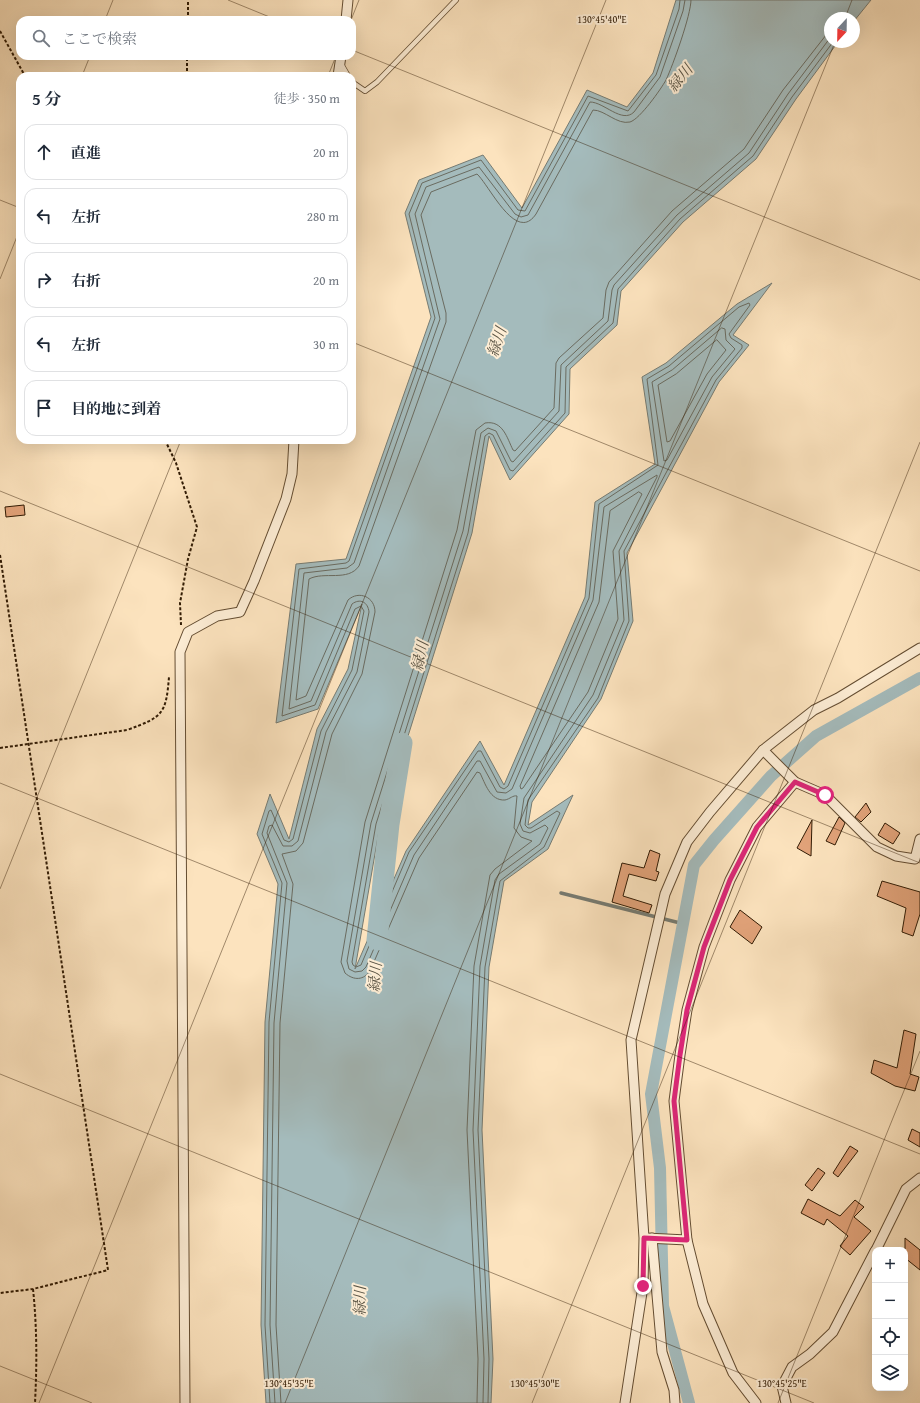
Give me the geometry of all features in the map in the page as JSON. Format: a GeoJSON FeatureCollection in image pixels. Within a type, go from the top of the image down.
{"type":"FeatureCollection","features":[{"type":"Feature","properties":{"kind":"street"},"geometry":{"type":"LineString","coordinates":[[346,16],[348,0]]}},
{"type":"Feature","properties":{"kind":"street"},"geometry":{"type":"LineString","coordinates":[[339,72],[341,60]]}},
{"type":"Feature","properties":{"kind":"street"},"geometry":{"type":"LineString","coordinates":[[185,1403],[180,652],[188,632],[218,616],[240,612],[254,581],[286,499],[292,474],[294,444]]}},
{"type":"Feature","properties":{"kind":"street"},"geometry":{"type":"LineString","coordinates":[[675,1403],[674,1390],[662,1352],[648,1238],[631,1040],[665,894],[687,842],[710,812],[763,750],[814,710],[838,698],[920,648]]}},
{"type":"Feature","properties":{"kind":"street"},"geometry":{"type":"LineString","coordinates":[[763,750],[795,782],[825,795],[877,847],[896,856],[915,859],[920,839]]}},
{"type":"Feature","properties":{"kind":"street"},"geometry":{"type":"LineString","coordinates":[[756,1403],[733,1373],[702,1304],[687,1240],[674,1101],[687,1010],[704,947],[730,880],[757,827],[795,782]]}},
{"type":"Feature","properties":{"kind":"street"},"geometry":{"type":"LineString","coordinates":[[877,1247],[906,1190],[920,1178]]}},
{"type":"Feature","properties":{"kind":"street"},"geometry":{"type":"LineString","coordinates":[[648,1238],[687,1240]]}},
{"type":"Feature","properties":{"kind":"street"},"geometry":{"type":"LineString","coordinates":[[625,1403],[643,1286],[648,1238]]}},
{"type":"Feature","properties":{"kind":"street"},"geometry":{"type":"LineString","coordinates":[[786,1403],[782,1386],[792,1367],[810,1354],[833,1332],[872,1256]]}},
{"type":"Feature","properties":{"kind":"lane"},"geometry":{"type":"LineString","coordinates":[[356,86],[365,91],[377,82],[456,0]]}},
{"type":"Feature","properties":{"kind":"lane"},"geometry":{"type":"LineString","coordinates":[[341,60],[346,72]]}},
{"type":"Feature","properties":{"kind":"path"},"geometry":{"type":"LineString","coordinates":[[188,0],[188,16]]}},
{"type":"Feature","properties":{"kind":"path"},"geometry":{"type":"LineString","coordinates":[[0,31],[16,60]]}},
{"type":"Feature","properties":{"kind":"path"},"geometry":{"type":"LineString","coordinates":[[16,60],[23,72]]}},
{"type":"Feature","properties":{"kind":"path"},"geometry":{"type":"LineString","coordinates":[[187,72],[188,60]]}},
{"type":"Feature","properties":{"kind":"path"},"geometry":{"type":"LineString","coordinates":[[167,444],[176,463],[197,527],[188,559],[180,603],[181,627],[188,632]]}},
{"type":"Feature","properties":{"kind":"path"},"geometry":{"type":"LineString","coordinates":[[0,555],[108,1270],[32,1289],[0,1293]]}},
{"type":"Feature","properties":{"kind":"path"},"geometry":{"type":"LineString","coordinates":[[0,748],[127,730],[157,718],[167,702],[169,672]]}},
{"type":"Feature","properties":{"kind":"path"},"geometry":{"type":"LineString","coordinates":[[32,1289],[37,1327],[38,1362],[35,1403]]}},
{"type":"Feature","properties":{"kind":"water"},"geometry":{"type":"Polygon","coordinates":[[[676,0],[871,0],[860,14],[860,12],[824,12],[824,48],[834,48],[796,99],[756,159],[683,222],[621,291],[617,325],[570,369],[569,414],[510,480],[489,436],[472,533],[380,825],[355,969],[406,851],[480,741],[504,785],[585,597],[595,502],[655,464],[642,377],[666,363],[737,304],[772,283],[733,335],[749,345],[719,382],[627,553],[633,621],[601,699],[532,802],[528,825],[573,795],[548,849],[504,881],[489,967],[482,1130],[493,1359],[491,1403],[266,1403],[261,1325],[265,1022],[278,884],[257,834],[270,794],[289,839],[317,729],[348,669],[362,604],[318,709],[276,723],[296,564],[346,559],[431,317],[405,213],[419,180],[483,155],[522,208],[587,90],[627,107],[653,73],[676,0]]]}},
{"type":"Feature","properties":{"kind":"building"},"geometry":{"type":"Polygon","coordinates":[[[24,505],[25,515],[6,517],[5,507],[24,505]]]}},
{"type":"Feature","properties":{"kind":"building"},"geometry":{"type":"Polygon","coordinates":[[[866,803],[871,812],[861,822],[855,817],[866,803]]]}},
{"type":"Feature","properties":{"kind":"building"},"geometry":{"type":"Polygon","coordinates":[[[839,817],[845,823],[835,845],[826,841],[839,817]]]}},
{"type":"Feature","properties":{"kind":"building"},"geometry":{"type":"Polygon","coordinates":[[[812,820],[811,856],[797,848],[812,820]]]}},
{"type":"Feature","properties":{"kind":"building"},"geometry":{"type":"Polygon","coordinates":[[[885,823],[900,833],[893,844],[878,835],[885,823]]]}},
{"type":"Feature","properties":{"kind":"building"},"geometry":{"type":"Polygon","coordinates":[[[650,850],[660,854],[656,871],[659,872],[656,881],[629,874],[623,896],[652,905],[649,913],[612,902],[622,863],[644,868],[650,850]]]}},
{"type":"Feature","properties":{"kind":"building"},"geometry":{"type":"Polygon","coordinates":[[[882,881],[920,892],[920,914],[913,936],[902,932],[906,908],[877,896],[882,881]]]}},
{"type":"Feature","properties":{"kind":"building"},"geometry":{"type":"Polygon","coordinates":[[[740,910],[762,927],[752,944],[730,927],[740,910]]]}},
{"type":"Feature","properties":{"kind":"building"},"geometry":{"type":"Polygon","coordinates":[[[904,1030],[916,1034],[910,1074],[919,1077],[915,1091],[895,1086],[871,1073],[874,1060],[897,1068],[904,1030]]]}},
{"type":"Feature","properties":{"kind":"building"},"geometry":{"type":"Polygon","coordinates":[[[912,1129],[920,1133],[920,1147],[908,1140],[912,1129]]]}},
{"type":"Feature","properties":{"kind":"building"},"geometry":{"type":"Polygon","coordinates":[[[850,1146],[858,1151],[838,1177],[833,1173],[850,1146]]]}},
{"type":"Feature","properties":{"kind":"building"},"geometry":{"type":"Polygon","coordinates":[[[818,1168],[825,1173],[812,1191],[805,1185],[818,1168]]]}},
{"type":"Feature","properties":{"kind":"building"},"geometry":{"type":"Polygon","coordinates":[[[808,1199],[840,1216],[855,1200],[864,1207],[854,1217],[871,1231],[850,1255],[840,1246],[848,1236],[827,1219],[824,1225],[801,1213],[808,1199]]]}},
{"type":"Feature","properties":{"kind":"building"},"geometry":{"type":"Polygon","coordinates":[[[905,1238],[920,1250],[920,1270],[908,1260],[908,1247],[905,1247],[905,1238]]]}},
{"type":"Feature","properties":{"kind":"waterway"},"geometry":{"type":"LineString","coordinates":[[689,1403],[663,1306],[660,1168],[651,1094],[694,865],[714,840],[771,776],[816,736],[920,678]]}},
{"type":"Feature","properties":{"kind":"waterway","name":"緑川"},"geometry":{"type":"LineString","coordinates":[[377,940],[389,824],[402,743]]}},
{"type":"Feature","properties":{"kind":"waterway"},"geometry":{"type":"LineString","coordinates":[[561,893],[684,924]]}},
{"type":"Feature","properties":{"kind":"route"},"geometry":{"type":"LineString","coordinates":[[643,1286],[644,1238],[687,1240],[674,1101],[687,1010],[704,947],[730,880],[757,827],[795,782],[825,795]]}}]}
